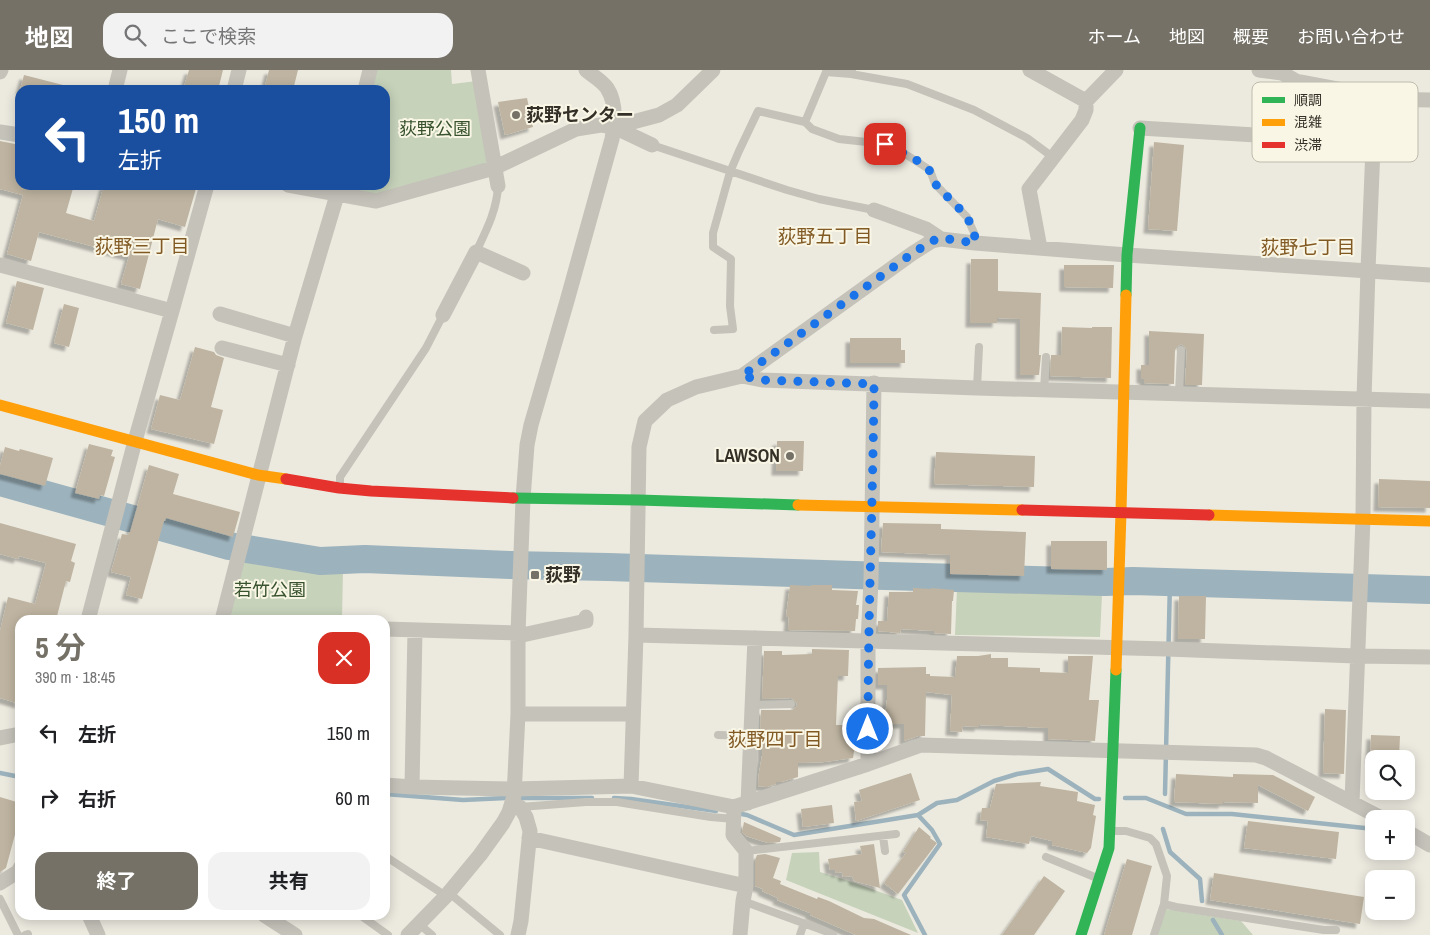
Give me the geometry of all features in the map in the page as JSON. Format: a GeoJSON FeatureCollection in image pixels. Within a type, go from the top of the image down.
{"type":"FeatureCollection","features":[{"type":"Feature","properties":{"kind":"street"},"geometry":{"type":"LineString","coordinates":[[116,85],[120,70]]}},
{"type":"Feature","properties":{"kind":"street"},"geometry":{"type":"LineString","coordinates":[[235,85],[239,70]]}},
{"type":"Feature","properties":{"kind":"street"},"geometry":{"type":"LineString","coordinates":[[366,85],[370,70]]}},
{"type":"Feature","properties":{"kind":"street"},"geometry":{"type":"LineString","coordinates":[[478,70],[498,186]]}},
{"type":"Feature","properties":{"kind":"street"},"geometry":{"type":"LineString","coordinates":[[518,935],[530,831],[526,817],[516,806],[515,789],[518,714],[518,635],[527,445],[614,127],[615,111],[608,89],[586,70]]}},
{"type":"Feature","properties":{"kind":"street"},"geometry":{"type":"LineString","coordinates":[[614,127],[659,114],[677,105],[713,70]]}},
{"type":"Feature","properties":{"kind":"street"},"geometry":{"type":"LineString","coordinates":[[1030,70],[1050,75],[1086,101]]}},
{"type":"Feature","properties":{"kind":"street"},"geometry":{"type":"LineString","coordinates":[[1040,248],[1029,188],[1082,120],[1086,110],[1086,101],[1116,70]]}},
{"type":"Feature","properties":{"kind":"street"},"geometry":{"type":"LineString","coordinates":[[1259,70],[1282,73],[1301,82]]}},
{"type":"Feature","properties":{"kind":"street"},"geometry":{"type":"LineString","coordinates":[[223,615],[258,475],[338,190],[376,201],[494,168],[576,129],[601,125],[614,127],[652,145]]}},
{"type":"Feature","properties":{"kind":"street"},"geometry":{"type":"LineString","coordinates":[[1081,935],[1109,848],[1121,512],[1127,255],[1140,128],[1252,135]]}},
{"type":"Feature","properties":{"kind":"street"},"geometry":{"type":"LineString","coordinates":[[0,132],[15,135]]}},
{"type":"Feature","properties":{"kind":"street"},"geometry":{"type":"LineString","coordinates":[[1352,802],[1356,656],[1363,518],[1364,399],[1373,162]]}},
{"type":"Feature","properties":{"kind":"street"},"geometry":{"type":"LineString","coordinates":[[89,615],[135,441],[206,190]]}},
{"type":"Feature","properties":{"kind":"street"},"geometry":{"type":"LineString","coordinates":[[874,210],[926,229],[941,238],[975,243],[1430,275]]}},
{"type":"Feature","properties":{"kind":"street"},"geometry":{"type":"LineString","coordinates":[[630,786],[636,635],[639,447],[645,421],[667,400],[696,387],[742,376],[913,253],[932,241],[941,238]]}},
{"type":"Feature","properties":{"kind":"street"},"geometry":{"type":"LineString","coordinates":[[443,315],[476,252],[523,273]]}},
{"type":"Feature","properties":{"kind":"street"},"geometry":{"type":"LineString","coordinates":[[0,265],[172,310]]}},
{"type":"Feature","properties":{"kind":"street"},"geometry":{"type":"LineString","coordinates":[[220,314],[296,336]]}},
{"type":"Feature","properties":{"kind":"street"},"geometry":{"type":"LineString","coordinates":[[222,348],[288,365]]}},
{"type":"Feature","properties":{"kind":"street"},"geometry":{"type":"LineString","coordinates":[[742,376],[762,380],[976,388],[1430,401]]}},
{"type":"Feature","properties":{"kind":"street"},"geometry":{"type":"LineString","coordinates":[[868,764],[868,642],[874,384]]}},
{"type":"Feature","properties":{"kind":"street"},"geometry":{"type":"LineString","coordinates":[[0,405],[258,475],[371,491],[523,499],[639,500],[872,508],[1430,520]]}},
{"type":"Feature","properties":{"kind":"street"},"geometry":{"type":"LineString","coordinates":[[390,629],[518,635],[586,621]]}},
{"type":"Feature","properties":{"kind":"street"},"geometry":{"type":"LineString","coordinates":[[412,787],[415,630]]}},
{"type":"Feature","properties":{"kind":"street"},"geometry":{"type":"LineString","coordinates":[[636,635],[1170,649],[1356,656],[1430,656]]}},
{"type":"Feature","properties":{"kind":"street"},"geometry":{"type":"LineString","coordinates":[[740,935],[746,851],[733,836],[751,736],[755,638]]}},
{"type":"Feature","properties":{"kind":"street"},"geometry":{"type":"LineString","coordinates":[[518,714],[633,714]]}},
{"type":"Feature","properties":{"kind":"street"},"geometry":{"type":"LineString","coordinates":[[0,738],[15,735]]}},
{"type":"Feature","properties":{"kind":"street"},"geometry":{"type":"LineString","coordinates":[[390,785],[515,789],[630,786],[739,810],[921,744],[1256,755],[1266,758],[1367,810]]}},
{"type":"Feature","properties":{"kind":"street"},"geometry":{"type":"LineString","coordinates":[[408,935],[447,894],[480,855],[516,806]]}},
{"type":"Feature","properties":{"kind":"street"},"geometry":{"type":"LineString","coordinates":[[1415,836],[1430,845]]}},
{"type":"Feature","properties":{"kind":"street"},"geometry":{"type":"LineString","coordinates":[[529,838],[744,894]]}},
{"type":"Feature","properties":{"kind":"street"},"geometry":{"type":"LineString","coordinates":[[0,883],[15,872]]}},
{"type":"Feature","properties":{"kind":"street"},"geometry":{"type":"LineString","coordinates":[[91,920],[98,935]]}},
{"type":"Feature","properties":{"kind":"street"},"geometry":{"type":"LineString","coordinates":[[272,920],[295,935]]}},
{"type":"Feature","properties":{"kind":"lane"},"geometry":{"type":"LineString","coordinates":[[806,122],[826,72],[851,72],[907,84],[953,101],[1003,124],[1027,138],[1054,158]]}},
{"type":"Feature","properties":{"kind":"lane"},"geometry":{"type":"LineString","coordinates":[[714,330],[732,329],[730,306],[731,259],[713,247],[713,233],[730,172],[758,111],[806,122],[812,129],[839,139],[885,144],[902,152],[930,170],[936,184],[967,217],[975,235],[975,243]]}},
{"type":"Feature","properties":{"kind":"lane"},"geometry":{"type":"LineString","coordinates":[[652,145],[811,197],[874,210]]}},
{"type":"Feature","properties":{"kind":"lane"},"geometry":{"type":"LineString","coordinates":[[476,252],[495,210],[498,186]]}},
{"type":"Feature","properties":{"kind":"lane"},"geometry":{"type":"LineString","coordinates":[[340,488],[340,477],[426,348],[443,315]]}},
{"type":"Feature","properties":{"kind":"lane"},"geometry":{"type":"LineString","coordinates":[[976,388],[979,347]]}},
{"type":"Feature","properties":{"kind":"lane"},"geometry":{"type":"LineString","coordinates":[[1179,394],[1181,350]]}},
{"type":"Feature","properties":{"kind":"lane"},"geometry":{"type":"LineString","coordinates":[[1044,390],[1046,357]]}},
{"type":"Feature","properties":{"kind":"lane"},"geometry":{"type":"LineString","coordinates":[[752,705],[791,704]]}},
{"type":"Feature","properties":{"kind":"lane"},"geometry":{"type":"LineString","coordinates":[[718,735],[751,736]]}},
{"type":"Feature","properties":{"kind":"lane"},"geometry":{"type":"LineString","coordinates":[[516,806],[617,802],[711,817],[739,810]]}},
{"type":"Feature","properties":{"kind":"lane"},"geometry":{"type":"LineString","coordinates":[[1110,831],[1126,831],[1150,838],[1156,844],[1167,876],[1164,904],[1154,935]]}},
{"type":"Feature","properties":{"kind":"lane"},"geometry":{"type":"LineString","coordinates":[[746,851],[896,834]]}},
{"type":"Feature","properties":{"kind":"lane"},"geometry":{"type":"LineString","coordinates":[[883,836],[885,851]]}},
{"type":"Feature","properties":{"kind":"lane"},"geometry":{"type":"LineString","coordinates":[[1046,856],[1099,879]]}},
{"type":"Feature","properties":{"kind":"lane"},"geometry":{"type":"LineString","coordinates":[[390,859],[447,894],[500,935]]}},
{"type":"Feature","properties":{"kind":"lane"},"geometry":{"type":"LineString","coordinates":[[744,894],[833,935]]}},
{"type":"Feature","properties":{"kind":"lane"},"geometry":{"type":"LineString","coordinates":[[0,899],[18,935]]}},
{"type":"Feature","properties":{"kind":"lane"},"geometry":{"type":"LineString","coordinates":[[1164,904],[1325,933],[1336,930]]}},
{"type":"Feature","properties":{"kind":"lane"},"geometry":{"type":"LineString","coordinates":[[367,920],[388,935]]}},
{"type":"Feature","properties":{"kind":"lane"},"geometry":{"type":"LineString","coordinates":[[800,935],[804,923]]}},
{"type":"Feature","properties":{"kind":"lane"},"geometry":{"type":"LineString","coordinates":[[419,924],[432,935]]}},
{"type":"Feature","properties":{"kind":"green space","name":"荻野公園"},"geometry":{"type":"Polygon","coordinates":[[[377,70],[451,70],[452,84],[477,81],[489,158],[486,163],[376,197],[351,191],[390,190],[390,85],[373,85],[377,70]]]}},
{"type":"Feature","properties":{"kind":"green space","name":"若竹公園"},"geometry":{"type":"Polygon","coordinates":[[[243,560],[343,571],[342,615],[231,615],[230,611],[243,560]]]}},
{"type":"Feature","properties":{"kind":"green space"},"geometry":{"type":"Polygon","coordinates":[[[957,589],[1102,594],[1100,637],[955,635],[957,589]]]}},
{"type":"Feature","properties":{"kind":"green space"},"geometry":{"type":"Polygon","coordinates":[[[819,852],[820,872],[902,900],[918,933],[786,880],[792,853],[819,852]]]}},
{"type":"Feature","properties":{"kind":"green space"},"geometry":{"type":"Polygon","coordinates":[[[1159,908],[1241,921],[1253,935],[1151,935],[1159,908]]]}},
{"type":"Feature","properties":{"kind":"building"},"geometry":{"type":"Polygon","coordinates":[[[189,70],[223,70],[219,85],[184,85],[189,70]]]}},
{"type":"Feature","properties":{"kind":"building"},"geometry":{"type":"Polygon","coordinates":[[[269,70],[298,70],[294,85],[265,85],[269,70]]]}},
{"type":"Feature","properties":{"kind":"building"},"geometry":{"type":"Polygon","coordinates":[[[24,75],[63,85],[21,85],[24,75]]]}},
{"type":"Feature","properties":{"kind":"building","name":"荻野センター"},"geometry":{"type":"Polygon","coordinates":[[[527,98],[533,127],[505,135],[498,102],[527,98]]]}},
{"type":"Feature","properties":{"kind":"building"},"geometry":{"type":"Polygon","coordinates":[[[0,141],[15,144],[15,190],[73,190],[66,213],[94,221],[103,190],[196,190],[185,227],[158,219],[140,289],[121,284],[129,256],[39,232],[31,261],[7,254],[23,195],[0,189],[0,141]]]}},
{"type":"Feature","properties":{"kind":"building"},"geometry":{"type":"Polygon","coordinates":[[[1154,142],[1184,145],[1177,231],[1148,229],[1154,142]]]}},
{"type":"Feature","properties":{"kind":"building"},"geometry":{"type":"Polygon","coordinates":[[[971,259],[998,259],[998,291],[1041,293],[1039,355],[1041,355],[1039,375],[1020,375],[1020,319],[997,318],[997,323],[970,323],[971,259]]]}},
{"type":"Feature","properties":{"kind":"building"},"geometry":{"type":"Polygon","coordinates":[[[1064,265],[1114,265],[1113,288],[1064,287],[1064,265]]]}},
{"type":"Feature","properties":{"kind":"building"},"geometry":{"type":"Polygon","coordinates":[[[17,281],[44,288],[33,330],[6,323],[17,281]]]}},
{"type":"Feature","properties":{"kind":"building"},"geometry":{"type":"Polygon","coordinates":[[[64,304],[79,308],[69,347],[54,343],[64,304]]]}},
{"type":"Feature","properties":{"kind":"building"},"geometry":{"type":"Polygon","coordinates":[[[1062,327],[1112,327],[1111,378],[1050,376],[1051,355],[1061,355],[1062,327]]]}},
{"type":"Feature","properties":{"kind":"building"},"geometry":{"type":"Polygon","coordinates":[[[1149,331],[1204,334],[1202,385],[1185,385],[1187,350],[1181,344],[1175,350],[1174,384],[1144,383],[1144,379],[1141,379],[1141,365],[1149,365],[1149,331]]]}},
{"type":"Feature","properties":{"kind":"building"},"geometry":{"type":"Polygon","coordinates":[[[850,338],[901,338],[901,350],[905,350],[905,363],[850,363],[850,338]]]}},
{"type":"Feature","properties":{"kind":"building"},"geometry":{"type":"Polygon","coordinates":[[[195,347],[214,352],[216,355],[224,358],[211,407],[223,410],[214,444],[151,429],[160,395],[180,400],[195,347]]]}},
{"type":"Feature","properties":{"kind":"building","name":"LAWSON"},"geometry":{"type":"Polygon","coordinates":[[[777,441],[804,441],[803,471],[776,471],[777,441]]]}},
{"type":"Feature","properties":{"kind":"building"},"geometry":{"type":"Polygon","coordinates":[[[89,444],[113,450],[111,456],[115,457],[104,496],[100,495],[99,499],[75,493],[89,444]]]}},
{"type":"Feature","properties":{"kind":"building"},"geometry":{"type":"Polygon","coordinates":[[[5,447],[53,458],[45,486],[0,474],[5,447]]]}},
{"type":"Feature","properties":{"kind":"building"},"geometry":{"type":"Polygon","coordinates":[[[936,452],[1035,456],[1034,487],[934,484],[936,452]]]}},
{"type":"Feature","properties":{"kind":"building"},"geometry":{"type":"Polygon","coordinates":[[[149,465],[179,474],[173,494],[240,512],[233,537],[166,518],[142,599],[126,595],[131,577],[111,572],[122,534],[128,535],[130,532],[149,465]]]}},
{"type":"Feature","properties":{"kind":"building"},"geometry":{"type":"Polygon","coordinates":[[[1379,479],[1430,481],[1430,508],[1378,507],[1379,479]]]}},
{"type":"Feature","properties":{"kind":"building"},"geometry":{"type":"Polygon","coordinates":[[[0,523],[76,544],[71,561],[75,563],[70,582],[66,581],[57,615],[15,615],[15,702],[0,698],[0,631],[8,597],[35,604],[46,563],[19,556],[18,559],[0,554],[0,523]]]}},
{"type":"Feature","properties":{"kind":"building"},"geometry":{"type":"Polygon","coordinates":[[[883,523],[941,524],[941,529],[1026,532],[1024,576],[950,574],[950,555],[881,552],[883,523]]]}},
{"type":"Feature","properties":{"kind":"building"},"geometry":{"type":"Polygon","coordinates":[[[1051,541],[1107,541],[1107,570],[1051,569],[1051,541]]]}},
{"type":"Feature","properties":{"kind":"building"},"geometry":{"type":"Polygon","coordinates":[[[790,585],[832,585],[832,590],[858,591],[856,605],[859,605],[858,619],[856,619],[855,631],[788,630],[789,617],[786,617],[790,585]]]}},
{"type":"Feature","properties":{"kind":"building"},"geometry":{"type":"Polygon","coordinates":[[[913,588],[954,590],[951,634],[901,629],[900,633],[878,631],[878,621],[887,621],[889,592],[913,592],[913,588]]]}},
{"type":"Feature","properties":{"kind":"building"},"geometry":{"type":"Polygon","coordinates":[[[1179,596],[1206,596],[1205,639],[1178,639],[1179,596]]]}},
{"type":"Feature","properties":{"kind":"building"},"geometry":{"type":"Polygon","coordinates":[[[812,649],[849,650],[848,676],[838,676],[836,725],[849,725],[848,744],[855,745],[853,758],[798,763],[798,777],[776,782],[776,784],[767,787],[758,786],[762,756],[762,737],[760,737],[761,710],[792,710],[797,704],[791,698],[762,699],[764,651],[782,651],[782,655],[812,654],[812,649]]]}},
{"type":"Feature","properties":{"kind":"building"},"geometry":{"type":"Polygon","coordinates":[[[991,654],[991,658],[1008,658],[1008,667],[1040,668],[1040,672],[1068,673],[1068,656],[1093,656],[1089,700],[1099,700],[1095,741],[1048,739],[1048,728],[979,725],[979,727],[963,726],[962,732],[950,731],[952,695],[926,692],[925,736],[918,736],[904,741],[904,724],[884,724],[887,685],[878,685],[878,668],[926,667],[926,674],[930,674],[930,676],[955,677],[957,656],[991,654]]]}},
{"type":"Feature","properties":{"kind":"building"},"geometry":{"type":"Polygon","coordinates":[[[1325,709],[1346,710],[1344,774],[1323,773],[1325,709]]]}},
{"type":"Feature","properties":{"kind":"building"},"geometry":{"type":"Polygon","coordinates":[[[1371,735],[1400,736],[1399,750],[1370,750],[1371,735]]]}},
{"type":"Feature","properties":{"kind":"building"},"geometry":{"type":"Polygon","coordinates":[[[911,773],[920,800],[856,821],[854,802],[862,801],[859,790],[911,773]]]}},
{"type":"Feature","properties":{"kind":"building"},"geometry":{"type":"Polygon","coordinates":[[[1176,774],[1233,777],[1233,774],[1273,775],[1315,797],[1308,811],[1258,785],[1258,803],[1174,802],[1176,774]]]}},
{"type":"Feature","properties":{"kind":"building"},"geometry":{"type":"Polygon","coordinates":[[[1041,782],[1040,786],[1078,792],[1077,801],[1095,805],[1093,815],[1096,816],[1091,848],[1087,853],[1052,845],[1052,841],[1031,836],[1029,844],[986,837],[988,821],[980,820],[982,808],[990,808],[996,784],[1041,782]]]}},
{"type":"Feature","properties":{"kind":"building"},"geometry":{"type":"Polygon","coordinates":[[[0,797],[15,802],[15,835],[6,868],[0,872],[0,797]]]}},
{"type":"Feature","properties":{"kind":"building"},"geometry":{"type":"Polygon","coordinates":[[[832,805],[834,823],[803,827],[801,809],[832,805]]]}},
{"type":"Feature","properties":{"kind":"building"},"geometry":{"type":"Polygon","coordinates":[[[1248,821],[1339,832],[1336,859],[1244,848],[1248,821]]]}},
{"type":"Feature","properties":{"kind":"building"},"geometry":{"type":"Polygon","coordinates":[[[744,822],[781,838],[780,842],[768,843],[746,836],[742,832],[744,822]]]}},
{"type":"Feature","properties":{"kind":"building"},"geometry":{"type":"Polygon","coordinates":[[[919,827],[937,843],[898,894],[884,883],[906,853],[903,852],[919,827]]]}},
{"type":"Feature","properties":{"kind":"building"},"geometry":{"type":"Polygon","coordinates":[[[874,844],[880,888],[854,881],[852,876],[843,877],[842,872],[836,873],[835,870],[830,870],[828,859],[862,854],[860,846],[874,844]]]}},
{"type":"Feature","properties":{"kind":"building"},"geometry":{"type":"Polygon","coordinates":[[[765,854],[780,858],[773,878],[781,881],[780,884],[817,899],[818,897],[829,901],[864,918],[874,919],[911,935],[856,935],[777,900],[778,898],[755,886],[755,860],[757,855],[765,854]]]}},
{"type":"Feature","properties":{"kind":"building"},"geometry":{"type":"Polygon","coordinates":[[[1127,859],[1152,866],[1132,935],[1104,935],[1127,859]]]}},
{"type":"Feature","properties":{"kind":"building"},"geometry":{"type":"Polygon","coordinates":[[[1214,873],[1364,897],[1360,924],[1210,900],[1214,873]]]}},
{"type":"Feature","properties":{"kind":"building"},"geometry":{"type":"Polygon","coordinates":[[[1044,876],[1065,891],[1034,935],[1002,935],[1044,876]]]}},
{"type":"Feature","properties":{"kind":"waterway"},"geometry":{"type":"LineString","coordinates":[[0,482],[229,546],[320,561],[365,559],[885,576],[1430,590]]}},
{"type":"Feature","properties":{"kind":"waterway"},"geometry":{"type":"LineString","coordinates":[[1165,794],[1170,582]]}},
{"type":"Feature","properties":{"kind":"waterway"},"geometry":{"type":"LineString","coordinates":[[918,815],[937,803],[957,800],[994,781],[1017,774],[1048,769],[1095,799],[1099,799]]}},
{"type":"Feature","properties":{"kind":"waterway"},"geometry":{"type":"LineString","coordinates":[[0,773],[15,776]]}},
{"type":"Feature","properties":{"kind":"waterway"},"geometry":{"type":"LineString","coordinates":[[390,794],[463,800],[506,798]]}},
{"type":"Feature","properties":{"kind":"waterway"},"geometry":{"type":"LineString","coordinates":[[521,798],[592,798]]}},
{"type":"Feature","properties":{"kind":"waterway"},"geometry":{"type":"LineString","coordinates":[[614,798],[716,811]]}},
{"type":"Feature","properties":{"kind":"waterway"},"geometry":{"type":"LineString","coordinates":[[1125,798],[1146,798],[1186,814],[1232,814],[1365,828]]}},
{"type":"Feature","properties":{"kind":"waterway"},"geometry":{"type":"LineString","coordinates":[[736,813],[747,815],[794,835],[918,815],[932,830],[940,844],[904,895],[925,935]]}},
{"type":"Feature","properties":{"kind":"waterway"},"geometry":{"type":"LineString","coordinates":[[1163,829],[1170,852],[1200,879],[1202,901]]}},
{"type":"Feature","properties":{"kind":"waterway"},"geometry":{"type":"LineString","coordinates":[[1213,920],[1222,935]]}},
{"type":"Feature","properties":{"kind":"traffic: fast"},"geometry":{"type":"LineString","coordinates":[[1126,295],[1127,255],[1140,128]]}},
{"type":"Feature","properties":{"kind":"traffic: fast"},"geometry":{"type":"LineString","coordinates":[[513,498],[798,505]]}},
{"type":"Feature","properties":{"kind":"traffic: fast"},"geometry":{"type":"LineString","coordinates":[[1081,935],[1109,848],[1116,670]]}},
{"type":"Feature","properties":{"kind":"traffic: slow"},"geometry":{"type":"LineString","coordinates":[[1116,670],[1126,295]]}},
{"type":"Feature","properties":{"kind":"traffic: slow"},"geometry":{"type":"LineString","coordinates":[[0,405],[258,475],[286,479]]}},
{"type":"Feature","properties":{"kind":"traffic: slow"},"geometry":{"type":"LineString","coordinates":[[798,505],[1022,510]]}},
{"type":"Feature","properties":{"kind":"traffic: slow"},"geometry":{"type":"LineString","coordinates":[[1209,515],[1430,521]]}},
{"type":"Feature","properties":{"kind":"traffic: jam"},"geometry":{"type":"LineString","coordinates":[[286,479],[339,488],[371,491],[513,498]]}},
{"type":"Feature","properties":{"kind":"traffic: jam"},"geometry":{"type":"LineString","coordinates":[[1022,510],[1209,515]]}},
{"type":"Feature","properties":{"kind":"place","name":"荻野センター"},"geometry":{"type":"Point","coordinates":[516,115]}},
{"type":"Feature","properties":{"kind":"place","name":"LAWSON"},"geometry":{"type":"Point","coordinates":[790,456]}},
{"type":"Feature","properties":{"kind":"place","name":"荻野"},"geometry":{"type":"Point","coordinates":[535,575]}},
{"type":"Feature","properties":{"kind":"district","name":"荻野五丁目"},"geometry":{"type":"Point","coordinates":[825,236]}},
{"type":"Feature","properties":{"kind":"district","name":"荻野三丁目"},"geometry":{"type":"Point","coordinates":[142,246]}},
{"type":"Feature","properties":{"kind":"district","name":"荻野七丁目"},"geometry":{"type":"Point","coordinates":[1308,247]}},
{"type":"Feature","properties":{"kind":"district","name":"荻野四丁目"},"geometry":{"type":"Point","coordinates":[775,739]}},
{"type":"Feature","properties":{"kind":"route"},"geometry":{"type":"LineString","coordinates":[[868,729],[868,642],[871,581],[874,384],[762,380],[742,376],[932,241],[941,238],[975,243],[975,235],[967,217],[936,184],[930,170],[902,152],[885,144]]}}]}
